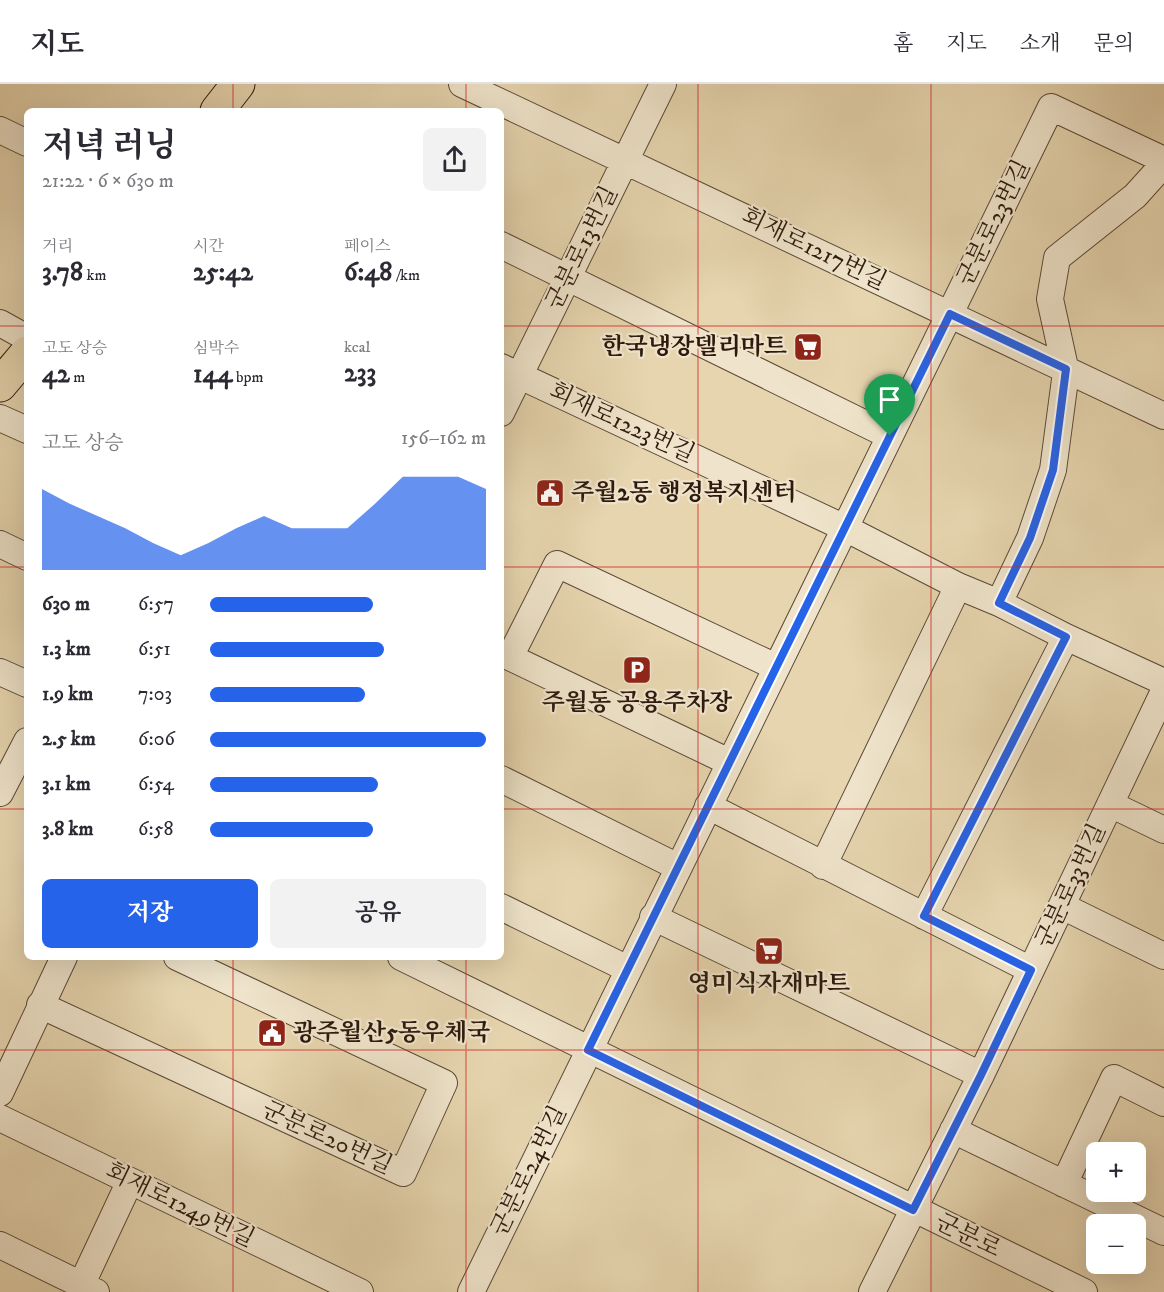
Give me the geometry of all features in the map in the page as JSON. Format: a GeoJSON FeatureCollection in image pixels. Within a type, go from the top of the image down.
{"type":"FeatureCollection","features":[{"type":"Feature","properties":{"kind":"main road"},"geometry":{"type":"LineString","coordinates":[[220,108],[238,84]]}},
{"type":"Feature","properties":{"kind":"main road"},"geometry":{"type":"LineString","coordinates":[[0,385],[24,356]]}},
{"type":"Feature","properties":{"kind":"street","name":"회재로1217번길"},"geometry":{"type":"LineString","coordinates":[[462,84],[1164,416]]}},
{"type":"Feature","properties":{"kind":"street","name":"군분로13번길"},"geometry":{"type":"LineString","coordinates":[[504,399],[510,371],[568,277],[663,84]]}},
{"type":"Feature","properties":{"kind":"street","name":"군분로23번길"},"geometry":{"type":"LineString","coordinates":[[588,1050],[1052,107],[1164,162]]}},
{"type":"Feature","properties":{"kind":"street"},"geometry":{"type":"LineString","coordinates":[[0,130],[24,142]]}},
{"type":"Feature","properties":{"kind":"street"},"geometry":{"type":"LineString","coordinates":[[999,603],[1030,538],[1053,470],[1066,369],[1050,299],[1057,258],[1135,196],[1164,162]]}},
{"type":"Feature","properties":{"kind":"street"},"geometry":{"type":"LineString","coordinates":[[504,246],[890,436]]}},
{"type":"Feature","properties":{"kind":"street"},"geometry":{"type":"LineString","coordinates":[[0,323],[24,336]]}},
{"type":"Feature","properties":{"kind":"street","name":"회재로1223번길"},"geometry":{"type":"LineString","coordinates":[[510,371],[845,528],[958,586],[999,603],[1164,682]]}},
{"type":"Feature","properties":{"kind":"street"},"geometry":{"type":"LineString","coordinates":[[0,418],[24,429]]}},
{"type":"Feature","properties":{"kind":"street"},"geometry":{"type":"LineString","coordinates":[[0,544],[24,556]]}},
{"type":"Feature","properties":{"kind":"street"},"geometry":{"type":"LineString","coordinates":[[504,652],[557,564],[776,667]]}},
{"type":"Feature","properties":{"kind":"street"},"geometry":{"type":"LineString","coordinates":[[823,866],[958,586]]}},
{"type":"Feature","properties":{"kind":"street"},"geometry":{"type":"LineString","coordinates":[[924,916],[1066,637]]}},
{"type":"Feature","properties":{"kind":"street"},"geometry":{"type":"LineString","coordinates":[[504,654],[729,762]]}},
{"type":"Feature","properties":{"kind":"street"},"geometry":{"type":"LineString","coordinates":[[0,672],[24,683]]}},
{"type":"Feature","properties":{"kind":"street","name":"군분로33번길"},"geometry":{"type":"LineString","coordinates":[[872,1292],[981,1075],[1164,692]]}},
{"type":"Feature","properties":{"kind":"street"},"geometry":{"type":"LineString","coordinates":[[9,783],[24,748]]}},
{"type":"Feature","properties":{"kind":"street"},"geometry":{"type":"LineString","coordinates":[[504,780],[678,867]]}},
{"type":"Feature","properties":{"kind":"street"},"geometry":{"type":"LineString","coordinates":[[1110,804],[1164,830]]}},
{"type":"Feature","properties":{"kind":"street"},"geometry":{"type":"LineString","coordinates":[[708,806],[1031,970]]}},
{"type":"Feature","properties":{"kind":"street"},"geometry":{"type":"LineString","coordinates":[[1062,906],[1164,956]]}},
{"type":"Feature","properties":{"kind":"street"},"geometry":{"type":"LineString","coordinates":[[504,909],[628,969]]}},
{"type":"Feature","properties":{"kind":"street"},"geometry":{"type":"LineString","coordinates":[[653,917],[981,1075]]}},
{"type":"Feature","properties":{"kind":"street"},"geometry":{"type":"LineString","coordinates":[[0,1093],[62,960]]}},
{"type":"Feature","properties":{"kind":"street","name":"군분로20번길"},"geometry":{"type":"LineString","coordinates":[[40,1005],[403,1173],[444,1083],[183,960]]}},
{"type":"Feature","properties":{"kind":"street","name":"군분로"},"geometry":{"type":"LineString","coordinates":[[407,960],[1084,1292]]}},
{"type":"Feature","properties":{"kind":"street","name":"군분로24번길"},"geometry":{"type":"LineString","coordinates":[[471,1292],[588,1050]]}},
{"type":"Feature","properties":{"kind":"street"},"geometry":{"type":"LineString","coordinates":[[1064,1184],[1114,1078],[1164,1103]]}},
{"type":"Feature","properties":{"kind":"street","name":"회재로1249번길"},"geometry":{"type":"LineString","coordinates":[[0,1118],[360,1292]]}},
{"type":"Feature","properties":{"kind":"street"},"geometry":{"type":"LineString","coordinates":[[953,1130],[1164,1232]]}},
{"type":"Feature","properties":{"kind":"street"},"geometry":{"type":"LineString","coordinates":[[0,1245],[85,1290],[130,1181]]}},
{"type":"Feature","properties":{"kind":"place","name":"한국냉장델리마트"},"geometry":{"type":"Point","coordinates":[808,347]}},
{"type":"Feature","properties":{"kind":"place","name":"주월2동 행정복지센터"},"geometry":{"type":"Point","coordinates":[550,493]}},
{"type":"Feature","properties":{"kind":"place","name":"주월동 공용주차장"},"geometry":{"type":"Point","coordinates":[637,670]}},
{"type":"Feature","properties":{"kind":"place","name":"영미식자재마트"},"geometry":{"type":"Point","coordinates":[769,951]}},
{"type":"Feature","properties":{"kind":"place","name":"광주월산5동우체국"},"geometry":{"type":"Point","coordinates":[272,1033]}},
{"type":"Feature","properties":{"kind":"route"},"geometry":{"type":"LineString","coordinates":[[950,314],[1066,369],[1053,470],[1030,538],[999,603],[1066,637],[924,916],[1031,970],[913,1210],[588,1050],[890,436],[950,314]]}}]}
